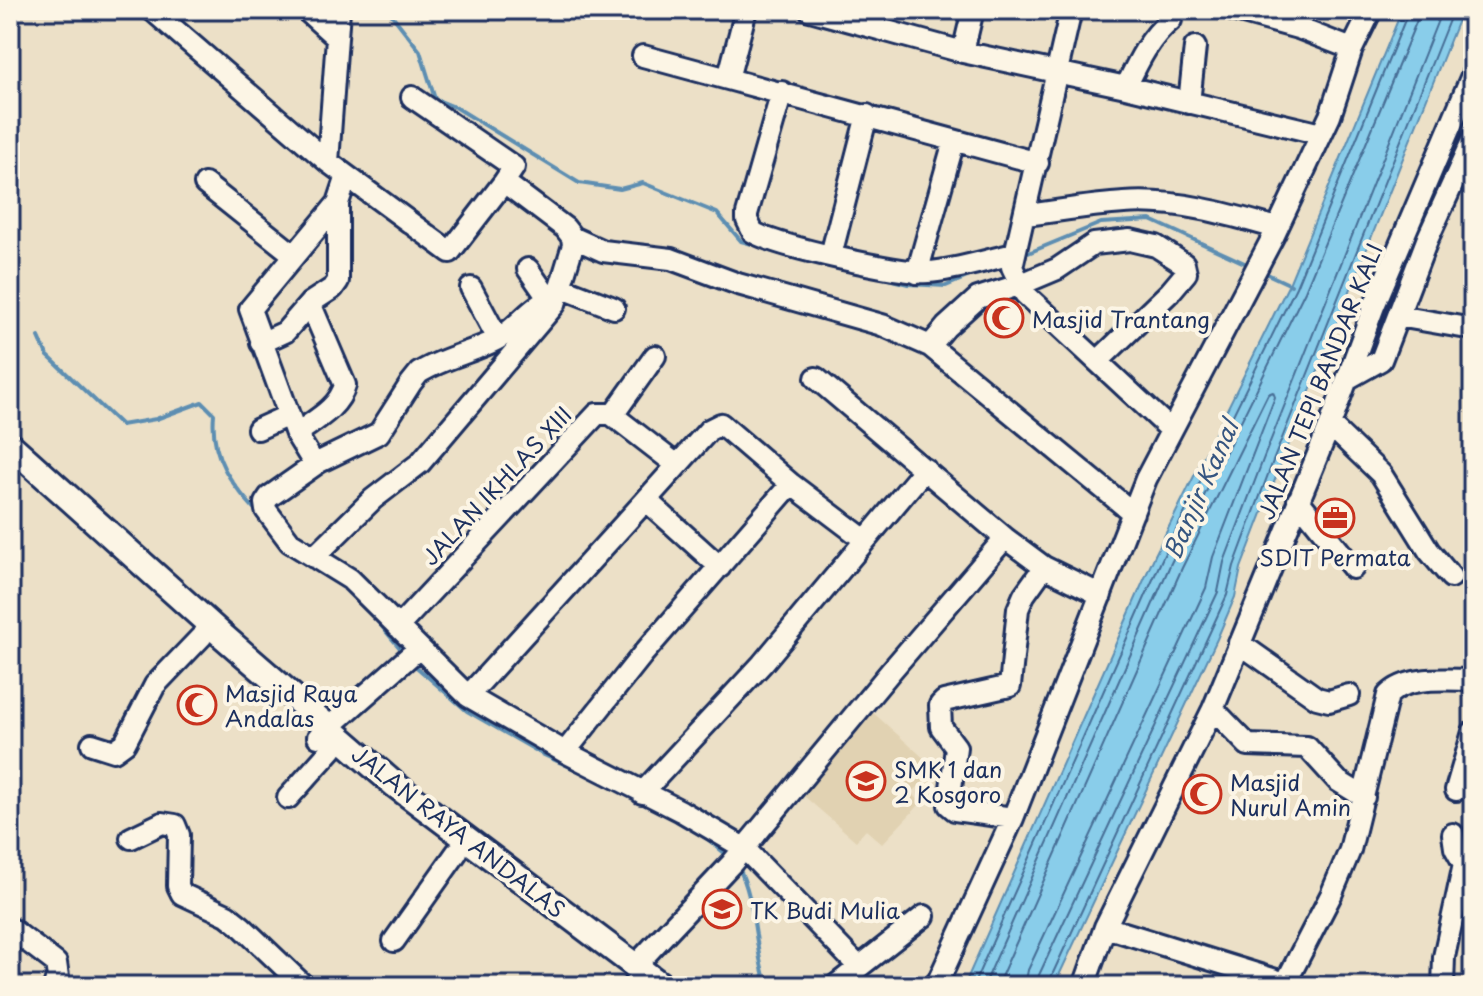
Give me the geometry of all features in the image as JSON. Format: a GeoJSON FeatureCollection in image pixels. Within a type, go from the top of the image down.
{"type":"FeatureCollection","features":[{"type":"Feature","properties":{"kind":"main road","name":"JALAN RAYA ANDALAS"},"geometry":{"type":"LineString","coordinates":[[10,445],[202,636],[326,738],[406,794],[635,980],[662,986]]}},
{"type":"Feature","properties":{"kind":"main road","name":"JALAN RAYA ANDALAS"},"geometry":{"type":"LineString","coordinates":[[10,465],[97,532],[326,738],[383,794],[457,852],[534,900]]}},
{"type":"Feature","properties":{"kind":"street"},"geometry":{"type":"LineString","coordinates":[[152,10],[328,162],[450,252],[514,167],[412,97]]}},
{"type":"Feature","properties":{"kind":"street"},"geometry":{"type":"LineString","coordinates":[[306,10],[337,38]]}},
{"type":"Feature","properties":{"kind":"street"},"geometry":{"type":"LineString","coordinates":[[328,162],[339,10]]}},
{"type":"Feature","properties":{"kind":"street"},"geometry":{"type":"LineString","coordinates":[[728,79],[746,10]]}},
{"type":"Feature","properties":{"kind":"street"},"geometry":{"type":"LineString","coordinates":[[810,10],[860,16],[963,52],[1321,134]]}},
{"type":"Feature","properties":{"kind":"street"},"geometry":{"type":"LineString","coordinates":[[963,52],[973,10]]}},
{"type":"Feature","properties":{"kind":"street"},"geometry":{"type":"LineString","coordinates":[[930,346],[974,300],[1015,266],[1071,10]]}},
{"type":"Feature","properties":{"kind":"street"},"geometry":{"type":"LineString","coordinates":[[1232,10],[1298,28],[1352,49]]}},
{"type":"Feature","properties":{"kind":"street"},"geometry":{"type":"LineString","coordinates":[[936,986],[1013,818],[1133,513],[1171,430],[1276,232],[1321,134],[1352,49],[1371,10]]}},
{"type":"Feature","properties":{"kind":"street"},"geometry":{"type":"LineString","coordinates":[[1126,87],[1158,30],[1171,20]]}},
{"type":"Feature","properties":{"kind":"street"},"geometry":{"type":"LineString","coordinates":[[1189,103],[1195,47]]}},
{"type":"Feature","properties":{"kind":"street"},"geometry":{"type":"LineString","coordinates":[[643,56],[1038,163]]}},
{"type":"Feature","properties":{"kind":"street","name":"JALAN TEPI BANDAR KALI"},"geometry":{"type":"LineString","coordinates":[[1084,986],[1105,927],[1213,709],[1330,425],[1374,306],[1472,77]]}},
{"type":"Feature","properties":{"kind":"street"},"geometry":{"type":"LineString","coordinates":[[782,92],[747,220],[758,236],[917,273],[1015,266],[1057,269],[1094,244],[1130,240],[1156,246],[1184,264],[1186,273],[1170,292],[1098,361]]}},
{"type":"Feature","properties":{"kind":"street"},"geometry":{"type":"LineString","coordinates":[[831,255],[867,115]]}},
{"type":"Feature","properties":{"kind":"street"},"geometry":{"type":"LineString","coordinates":[[1347,379],[1381,360],[1427,240],[1473,139]]}},
{"type":"Feature","properties":{"kind":"street"},"geometry":{"type":"LineString","coordinates":[[917,273],[954,141]]}},
{"type":"Feature","properties":{"kind":"street"},"geometry":{"type":"LineString","coordinates":[[261,343],[285,332],[310,303],[333,288],[339,277],[338,203],[347,176]]}},
{"type":"Feature","properties":{"kind":"street"},"geometry":{"type":"LineString","coordinates":[[504,182],[565,228],[572,237],[603,251],[671,259],[738,284],[882,325],[930,346],[1133,513]]}},
{"type":"Feature","properties":{"kind":"street"},"geometry":{"type":"LineString","coordinates":[[205,184],[294,255]]}},
{"type":"Feature","properties":{"kind":"street"},"geometry":{"type":"LineString","coordinates":[[1025,215],[1125,202],[1157,203],[1215,210],[1276,232]]}},
{"type":"Feature","properties":{"kind":"street"},"geometry":{"type":"LineString","coordinates":[[315,465],[296,434],[251,315],[251,306],[338,203]]}},
{"type":"Feature","properties":{"kind":"street"},"geometry":{"type":"LineString","coordinates":[[314,557],[366,506],[420,463],[555,304],[555,294],[573,249],[572,237]]}},
{"type":"Feature","properties":{"kind":"street"},"geometry":{"type":"LineString","coordinates":[[1015,266],[1098,361],[1171,430]]}},
{"type":"Feature","properties":{"kind":"street"},"geometry":{"type":"LineString","coordinates":[[528,269],[555,294],[614,308]]}},
{"type":"Feature","properties":{"kind":"street"},"geometry":{"type":"LineString","coordinates":[[471,288],[498,339]]}},
{"type":"Feature","properties":{"kind":"street"},"geometry":{"type":"LineString","coordinates":[[555,294],[498,339],[419,373],[379,433],[315,465],[269,497],[265,506],[268,514],[290,542],[345,575],[398,627],[412,654],[468,696],[565,752],[681,811],[739,855],[859,967]]}},
{"type":"Feature","properties":{"kind":"street"},"geometry":{"type":"LineString","coordinates":[[296,434],[336,404],[345,385],[310,303]]}},
{"type":"Feature","properties":{"kind":"street"},"geometry":{"type":"LineString","coordinates":[[1398,316],[1473,329]]}},
{"type":"Feature","properties":{"kind":"street"},"geometry":{"type":"LineString","coordinates":[[655,356],[613,415],[677,465]]}},
{"type":"Feature","properties":{"kind":"street"},"geometry":{"type":"LineString","coordinates":[[816,378],[1005,538],[1044,567],[1101,595]]}},
{"type":"Feature","properties":{"kind":"street","name":"JALAN IKHLAS XIII"},"geometry":{"type":"LineString","coordinates":[[398,627],[591,418],[601,413],[613,415]]}},
{"type":"Feature","properties":{"kind":"street"},"geometry":{"type":"LineString","coordinates":[[258,429],[289,415]]}},
{"type":"Feature","properties":{"kind":"street"},"geometry":{"type":"LineString","coordinates":[[468,696],[713,426],[721,424],[791,484],[865,540]]}},
{"type":"Feature","properties":{"kind":"street"},"geometry":{"type":"LineString","coordinates":[[1330,425],[1381,474],[1429,551],[1451,577]]}},
{"type":"Feature","properties":{"kind":"street"},"geometry":{"type":"LineString","coordinates":[[642,793],[762,664],[925,469]]}},
{"type":"Feature","properties":{"kind":"street"},"geometry":{"type":"LineString","coordinates":[[565,752],[643,654],[791,484]]}},
{"type":"Feature","properties":{"kind":"street"},"geometry":{"type":"LineString","coordinates":[[646,500],[720,567]]}},
{"type":"Feature","properties":{"kind":"street"},"geometry":{"type":"LineString","coordinates":[[1298,500],[1353,568]]}},
{"type":"Feature","properties":{"kind":"street"},"geometry":{"type":"LineString","coordinates":[[635,980],[1005,538]]}},
{"type":"Feature","properties":{"kind":"street"},"geometry":{"type":"LineString","coordinates":[[1013,818],[955,810],[949,805],[956,747],[941,727],[940,705],[944,701],[1010,686],[1018,609],[1044,567]]}},
{"type":"Feature","properties":{"kind":"street"},"geometry":{"type":"LineString","coordinates":[[92,744],[114,751],[125,743],[155,685],[202,636]]}},
{"type":"Feature","properties":{"kind":"street"},"geometry":{"type":"LineString","coordinates":[[1239,643],[1317,698],[1329,701],[1349,695]]}},
{"type":"Feature","properties":{"kind":"street"},"geometry":{"type":"LineString","coordinates":[[288,798],[326,738],[412,654]]}},
{"type":"Feature","properties":{"kind":"street"},"geometry":{"type":"LineString","coordinates":[[1105,927],[1281,983],[1341,874],[1364,797],[1388,695],[1394,689],[1411,683],[1473,680]]}},
{"type":"Feature","properties":{"kind":"street"},"geometry":{"type":"LineString","coordinates":[[1213,709],[1248,745],[1307,747],[1338,781],[1364,797]]}},
{"type":"Feature","properties":{"kind":"street"},"geometry":{"type":"LineString","coordinates":[[1456,790],[1473,732]]}},
{"type":"Feature","properties":{"kind":"street"},"geometry":{"type":"LineString","coordinates":[[131,838],[162,823],[175,825],[179,835],[179,891],[227,915],[304,986]]}},
{"type":"Feature","properties":{"kind":"street"},"geometry":{"type":"LineString","coordinates":[[1443,986],[1444,957],[1468,864],[1455,848],[1453,834]]}},
{"type":"Feature","properties":{"kind":"street"},"geometry":{"type":"LineString","coordinates":[[394,941],[457,852]]}},
{"type":"Feature","properties":{"kind":"street"},"geometry":{"type":"LineString","coordinates":[[835,986],[924,916]]}},
{"type":"Feature","properties":{"kind":"street"},"geometry":{"type":"LineString","coordinates":[[1452,925],[1473,929]]}},
{"type":"Feature","properties":{"kind":"street"},"geometry":{"type":"LineString","coordinates":[[10,928],[56,963],[58,977],[54,986]]}},
{"type":"Feature","properties":{"kind":"shaded area","name":"SMK 1 dan 2 Kosgoro"},"geometry":{"type":"Polygon","coordinates":[[[869,709],[936,769],[912,793],[921,803],[882,844],[866,830],[856,841],[798,791],[869,709]]]}},
{"type":"Feature","properties":{"kind":"water","name":"Banjir Kanal"},"geometry":{"type":"Polygon","coordinates":[[[1402,10],[1462,10],[1281,464],[1241,568],[1235,597],[1217,639],[1054,986],[964,986],[1155,555],[1289,284],[1402,10]]]}},
{"type":"Feature","properties":{"kind":"waterway"},"geometry":{"type":"LineString","coordinates":[[388,10],[420,51],[435,99],[457,108],[579,183],[620,189],[643,183],[717,213],[741,241],[763,247]]}},
{"type":"Feature","properties":{"kind":"waterway"},"geometry":{"type":"LineString","coordinates":[[1021,256],[1101,223],[1151,220],[1251,266]]}},
{"type":"Feature","properties":{"kind":"waterway"},"geometry":{"type":"LineString","coordinates":[[872,275],[908,284],[946,286],[979,272]]}},
{"type":"Feature","properties":{"kind":"waterway"},"geometry":{"type":"LineString","coordinates":[[1263,272],[1291,285]]}},
{"type":"Feature","properties":{"kind":"waterway"},"geometry":{"type":"LineString","coordinates":[[39,337],[47,355],[121,425],[156,419],[202,402],[214,414],[215,444],[224,469],[259,514]]}},
{"type":"Feature","properties":{"kind":"waterway"},"geometry":{"type":"LineString","coordinates":[[372,615],[405,654]]}},
{"type":"Feature","properties":{"kind":"waterway"},"geometry":{"type":"LineString","coordinates":[[413,664],[467,711],[544,755],[594,778]]}},
{"type":"Feature","properties":{"kind":"waterway"},"geometry":{"type":"LineString","coordinates":[[704,836],[728,856]]}},
{"type":"Feature","properties":{"kind":"waterway"},"geometry":{"type":"LineString","coordinates":[[737,864],[752,908],[767,986]]}},
{"type":"Feature","properties":{"kind":"place","name":"Masjid Trantang"},"geometry":{"type":"Point","coordinates":[1004,318]}},
{"type":"Feature","properties":{"kind":"place","name":"SDIT Permata"},"geometry":{"type":"Point","coordinates":[1335,518]}},
{"type":"Feature","properties":{"kind":"place","name":"Masjid Raya Andalas"},"geometry":{"type":"Point","coordinates":[197,705]}},
{"type":"Feature","properties":{"kind":"place","name":"SMK 1 dan 2 Kosgoro"},"geometry":{"type":"Point","coordinates":[866,781]}},
{"type":"Feature","properties":{"kind":"place","name":"Masjid Nurul Amin"},"geometry":{"type":"Point","coordinates":[1202,794]}},
{"type":"Feature","properties":{"kind":"place","name":"TK Budi Mulia"},"geometry":{"type":"Point","coordinates":[722,909]}}]}
